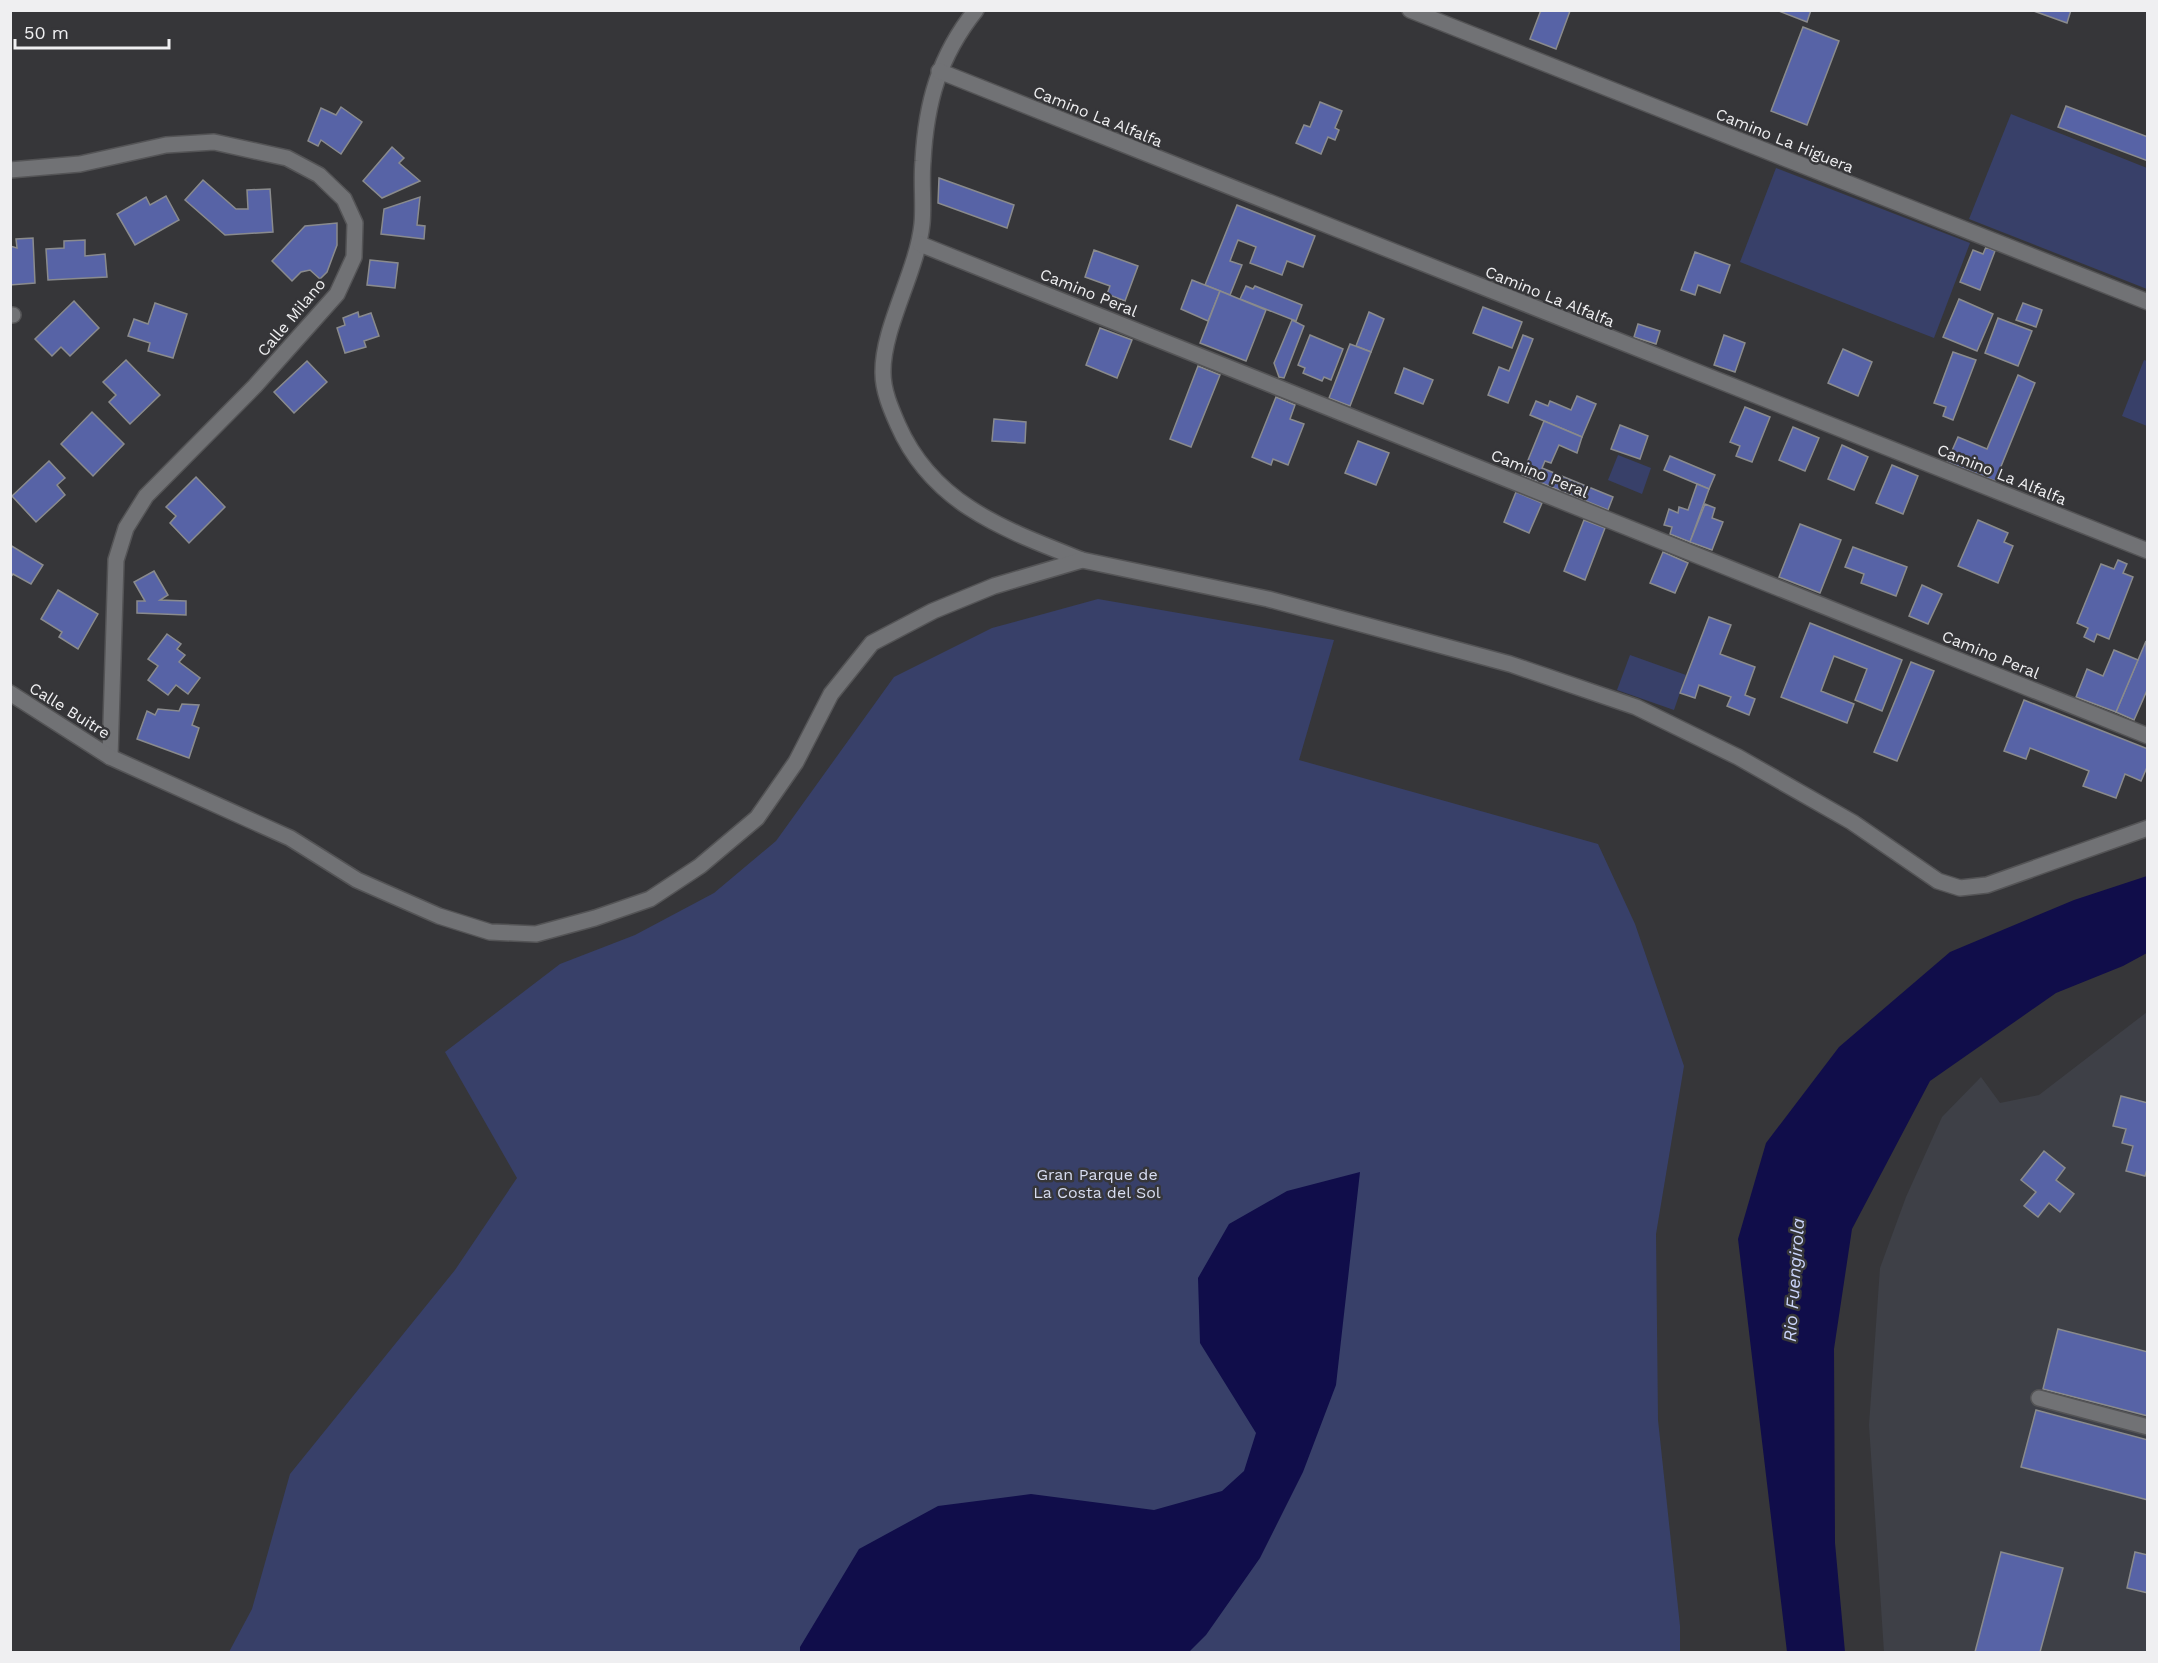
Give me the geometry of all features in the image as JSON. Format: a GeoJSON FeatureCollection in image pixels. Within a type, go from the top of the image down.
{"type":"FeatureCollection","features":[{"type":"Feature","properties":{"kind":"street"},"geometry":{"type":"LineString","coordinates":[[976,10],[949,47],[927,110],[920,244],[888,342],[883,373],[889,403],[904,439],[919,463],[944,489],[972,510],[1005,530],[1082,560],[1280,603],[1510,664],[1636,707],[1738,757],[1852,822],[1938,881],[1960,888],[1987,885],[2148,828]]}},
{"type":"Feature","properties":{"kind":"street","name":"Camino La Higuera"},"geometry":{"type":"LineString","coordinates":[[1410,10],[2148,302]]}},
{"type":"Feature","properties":{"kind":"street","name":"Camino La Alfalfa"},"geometry":{"type":"LineString","coordinates":[[939,71],[2148,551]]}},
{"type":"Feature","properties":{"kind":"street","name":"Calle Milano"},"geometry":{"type":"LineString","coordinates":[[10,170],[80,164],[166,145],[214,142],[287,158],[319,175],[344,199],[355,224],[354,257],[337,294],[255,386],[146,496],[126,528],[116,560],[110,757]]}},
{"type":"Feature","properties":{"kind":"street","name":"Camino Peral"},"geometry":{"type":"LineString","coordinates":[[920,244],[2148,736]]}},
{"type":"Feature","properties":{"kind":"street","name":"Calle Buitre"},"geometry":{"type":"LineString","coordinates":[[10,693],[110,757],[290,838],[357,880],[439,916],[490,932],[536,934],[595,918],[650,899],[700,866],[757,818],[796,762],[831,694],[872,642],[933,610],[994,586],[1082,560]]}},
{"type":"Feature","properties":{"kind":"street"},"geometry":{"type":"LineString","coordinates":[[2039,1398],[2148,1427]]}},
{"type":"Feature","properties":{"kind":"shaded area"},"geometry":{"type":"Polygon","coordinates":[[[2147,1012],[2147,1652],[1884,1652],[1869,1425],[1880,1268],[1906,1197],[1942,1117],[1981,1077],[2000,1103],[2039,1095],[2147,1012]]]}},
{"type":"Feature","properties":{"kind":"green space"},"geometry":{"type":"Polygon","coordinates":[[[2011,114],[2147,168],[2147,289],[1969,219],[2011,114]]]}},
{"type":"Feature","properties":{"kind":"green space"},"geometry":{"type":"Polygon","coordinates":[[[1776,168],[1970,243],[1934,338],[1740,262],[1776,168]]]}},
{"type":"Feature","properties":{"kind":"green space"},"geometry":{"type":"Polygon","coordinates":[[[2144,360],[2147,361],[2147,426],[2122,416],[2144,360]]]}},
{"type":"Feature","properties":{"kind":"green space"},"geometry":{"type":"Polygon","coordinates":[[[1618,455],[1651,468],[1642,494],[1608,480],[1618,455]]]}},
{"type":"Feature","properties":{"kind":"green space","name":"Gran Parque de La Costa del Sol"},"geometry":{"type":"Polygon","coordinates":[[[1098,599],[1334,640],[1299,760],[1598,844],[1635,924],[1684,1066],[1656,1234],[1658,1420],[1680,1626],[1680,1652],[229,1652],[252,1609],[290,1474],[455,1270],[517,1178],[445,1052],[560,964],[635,935],[714,893],[776,841],[894,677],[992,628],[1098,599]]]}},
{"type":"Feature","properties":{"kind":"green space"},"geometry":{"type":"Polygon","coordinates":[[[1630,655],[1686,675],[1674,710],[1617,690],[1630,655]]]}},
{"type":"Feature","properties":{"kind":"water","name":"Rio Fuengirola"},"geometry":{"type":"Polygon","coordinates":[[[2147,876],[2147,953],[2123,966],[2056,993],[1930,1081],[1852,1229],[1834,1349],[1835,1543],[1845,1652],[1787,1652],[1738,1239],[1766,1143],[1839,1047],[1950,952],[2074,900],[2147,876]]]}},
{"type":"Feature","properties":{"kind":"water"},"geometry":{"type":"Polygon","coordinates":[[[1360,1172],[1336,1385],[1303,1472],[1260,1558],[1206,1635],[1189,1652],[800,1652],[800,1647],[859,1549],[938,1506],[1031,1494],[1154,1510],[1222,1491],[1244,1471],[1256,1433],[1200,1343],[1198,1278],[1229,1224],[1287,1191],[1360,1172]]]}},
{"type":"Feature","properties":{"kind":"building"},"geometry":{"type":"Polygon","coordinates":[[[1541,10],[1570,11],[1556,49],[1530,39],[1541,10]]]}},
{"type":"Feature","properties":{"kind":"building"},"geometry":{"type":"Polygon","coordinates":[[[1776,10],[1811,10],[1807,22],[1776,10]]]}},
{"type":"Feature","properties":{"kind":"building"},"geometry":{"type":"Polygon","coordinates":[[[2031,10],[2071,10],[2067,23],[2031,10]]]}},
{"type":"Feature","properties":{"kind":"building"},"geometry":{"type":"Polygon","coordinates":[[[1803,27],[1839,41],[1807,125],[1771,111],[1803,27]]]}},
{"type":"Feature","properties":{"kind":"building"},"geometry":{"type":"Polygon","coordinates":[[[1320,102],[1342,111],[1335,128],[1339,130],[1335,140],[1328,137],[1321,154],[1296,143],[1304,125],[1310,127],[1320,102]]]}},
{"type":"Feature","properties":{"kind":"building"},"geometry":{"type":"Polygon","coordinates":[[[2066,106],[2148,137],[2148,161],[2058,127],[2066,106]]]}},
{"type":"Feature","properties":{"kind":"building"},"geometry":{"type":"Polygon","coordinates":[[[341,107],[362,122],[341,154],[321,140],[318,146],[308,141],[321,108],[336,115],[341,107]]]}},
{"type":"Feature","properties":{"kind":"building"},"geometry":{"type":"Polygon","coordinates":[[[392,147],[404,158],[399,163],[420,181],[382,198],[363,181],[392,147]]]}},
{"type":"Feature","properties":{"kind":"building"},"geometry":{"type":"Polygon","coordinates":[[[939,178],[1014,205],[1007,228],[938,203],[939,178]]]}},
{"type":"Feature","properties":{"kind":"building"},"geometry":{"type":"Polygon","coordinates":[[[203,180],[236,209],[248,209],[247,190],[270,189],[273,232],[225,235],[185,200],[203,180]]]}},
{"type":"Feature","properties":{"kind":"building"},"geometry":{"type":"Polygon","coordinates":[[[166,196],[179,220],[135,245],[117,214],[146,197],[150,205],[166,196]]]}},
{"type":"Feature","properties":{"kind":"building"},"geometry":{"type":"Polygon","coordinates":[[[420,197],[417,225],[425,226],[424,239],[381,234],[384,209],[420,197]]]}},
{"type":"Feature","properties":{"kind":"building"},"geometry":{"type":"Polygon","coordinates":[[[1237,205],[1315,236],[1303,267],[1287,261],[1282,275],[1250,263],[1256,247],[1238,240],[1230,261],[1242,265],[1230,295],[1205,285],[1237,205]]]}},
{"type":"Feature","properties":{"kind":"building"},"geometry":{"type":"Polygon","coordinates":[[[337,223],[337,245],[327,272],[320,279],[310,270],[301,272],[292,281],[272,261],[305,226],[337,223]]]}},
{"type":"Feature","properties":{"kind":"building"},"geometry":{"type":"Polygon","coordinates":[[[33,238],[35,283],[10,285],[10,246],[17,248],[16,239],[33,238]]]}},
{"type":"Feature","properties":{"kind":"building"},"geometry":{"type":"Polygon","coordinates":[[[85,240],[85,256],[105,254],[107,277],[48,280],[46,249],[64,248],[64,241],[85,240]]]}},
{"type":"Feature","properties":{"kind":"building"},"geometry":{"type":"Polygon","coordinates":[[[1986,247],[1995,251],[1980,290],[1960,282],[1973,250],[1983,254],[1986,247]]]}},
{"type":"Feature","properties":{"kind":"building"},"geometry":{"type":"Polygon","coordinates":[[[1094,250],[1138,266],[1125,301],[1107,294],[1110,286],[1085,277],[1094,250]]]}},
{"type":"Feature","properties":{"kind":"building"},"geometry":{"type":"Polygon","coordinates":[[[1695,252],[1730,265],[1720,293],[1698,285],[1695,295],[1681,290],[1695,252]]]}},
{"type":"Feature","properties":{"kind":"building"},"geometry":{"type":"Polygon","coordinates":[[[370,260],[398,263],[395,288],[367,285],[370,260]]]}},
{"type":"Feature","properties":{"kind":"building"},"geometry":{"type":"Polygon","coordinates":[[[1192,280],[1220,291],[1208,321],[1181,309],[1192,280]]]}},
{"type":"Feature","properties":{"kind":"building"},"geometry":{"type":"Polygon","coordinates":[[[1246,286],[1253,289],[1255,286],[1302,305],[1296,321],[1240,299],[1246,286]]]}},
{"type":"Feature","properties":{"kind":"building"},"geometry":{"type":"Polygon","coordinates":[[[1220,291],[1266,310],[1246,361],[1200,343],[1220,291]]]}},
{"type":"Feature","properties":{"kind":"building"},"geometry":{"type":"Polygon","coordinates":[[[1959,299],[1993,314],[1977,351],[1943,337],[1959,299]]]}},
{"type":"Feature","properties":{"kind":"building"},"geometry":{"type":"Polygon","coordinates":[[[74,301],[99,328],[70,356],[61,347],[52,356],[35,339],[74,301]]]}},
{"type":"Feature","properties":{"kind":"building"},"geometry":{"type":"Polygon","coordinates":[[[155,303],[187,314],[173,358],[148,351],[150,343],[128,336],[134,319],[148,324],[155,303]]]}},
{"type":"Feature","properties":{"kind":"building"},"geometry":{"type":"Polygon","coordinates":[[[2023,303],[2042,310],[2036,327],[2016,320],[2023,303]]]}},
{"type":"Feature","properties":{"kind":"building"},"geometry":{"type":"Polygon","coordinates":[[[1483,307],[1522,322],[1512,348],[1473,333],[1483,307]]]}},
{"type":"Feature","properties":{"kind":"building"},"geometry":{"type":"Polygon","coordinates":[[[358,312],[359,317],[371,313],[379,336],[364,341],[366,347],[345,353],[337,328],[345,325],[343,318],[358,312]]]}},
{"type":"Feature","properties":{"kind":"building"},"geometry":{"type":"Polygon","coordinates":[[[1369,312],[1384,319],[1371,352],[1356,346],[1369,312]]]}},
{"type":"Feature","properties":{"kind":"building"},"geometry":{"type":"Polygon","coordinates":[[[1998,318],[2032,331],[2018,366],[1985,353],[1998,318]]]}},
{"type":"Feature","properties":{"kind":"building"},"geometry":{"type":"Polygon","coordinates":[[[1292,320],[1304,326],[1284,378],[1279,377],[1274,363],[1292,320]]]}},
{"type":"Feature","properties":{"kind":"building"},"geometry":{"type":"Polygon","coordinates":[[[1638,324],[1660,331],[1656,344],[1634,337],[1638,324]]]}},
{"type":"Feature","properties":{"kind":"building"},"geometry":{"type":"Polygon","coordinates":[[[1100,328],[1132,340],[1117,378],[1086,365],[1100,328]]]}},
{"type":"Feature","properties":{"kind":"building"},"geometry":{"type":"Polygon","coordinates":[[[1310,335],[1343,349],[1331,380],[1324,377],[1322,381],[1303,373],[1305,368],[1298,365],[1310,335]]]}},
{"type":"Feature","properties":{"kind":"building"},"geometry":{"type":"Polygon","coordinates":[[[1523,335],[1533,339],[1508,403],[1488,395],[1499,367],[1509,371],[1523,335]]]}},
{"type":"Feature","properties":{"kind":"building"},"geometry":{"type":"Polygon","coordinates":[[[1724,335],[1745,343],[1735,372],[1714,365],[1724,335]]]}},
{"type":"Feature","properties":{"kind":"building"},"geometry":{"type":"Polygon","coordinates":[[[1350,344],[1371,352],[1350,406],[1329,398],[1350,344]]]}},
{"type":"Feature","properties":{"kind":"building"},"geometry":{"type":"Polygon","coordinates":[[[1843,349],[1872,362],[1858,396],[1828,383],[1843,349]]]}},
{"type":"Feature","properties":{"kind":"building"},"geometry":{"type":"Polygon","coordinates":[[[1953,352],[1976,360],[1953,420],[1943,416],[1946,407],[1934,403],[1953,352]]]}},
{"type":"Feature","properties":{"kind":"building"},"geometry":{"type":"Polygon","coordinates":[[[126,360],[160,395],[130,424],[109,402],[116,395],[103,382],[126,360]]]}},
{"type":"Feature","properties":{"kind":"building"},"geometry":{"type":"Polygon","coordinates":[[[307,361],[327,382],[294,413],[274,392],[307,361]]]}},
{"type":"Feature","properties":{"kind":"building"},"geometry":{"type":"Polygon","coordinates":[[[1198,366],[1220,375],[1191,447],[1170,439],[1198,366]]]}},
{"type":"Feature","properties":{"kind":"building"},"geometry":{"type":"Polygon","coordinates":[[[1404,368],[1433,380],[1423,404],[1395,393],[1404,368]]]}},
{"type":"Feature","properties":{"kind":"building"},"geometry":{"type":"Polygon","coordinates":[[[2018,375],[2035,383],[1995,481],[1947,462],[1958,437],[1987,449],[2018,375]]]}},
{"type":"Feature","properties":{"kind":"building"},"geometry":{"type":"Polygon","coordinates":[[[1577,396],[1596,404],[1582,437],[1530,415],[1536,401],[1548,406],[1550,401],[1571,410],[1577,396]]]}},
{"type":"Feature","properties":{"kind":"building"},"geometry":{"type":"Polygon","coordinates":[[[1276,397],[1295,405],[1290,419],[1304,424],[1288,465],[1273,459],[1271,465],[1252,457],[1276,397]]]}},
{"type":"Feature","properties":{"kind":"building"},"geometry":{"type":"Polygon","coordinates":[[[1745,407],[1770,417],[1752,462],[1736,456],[1740,446],[1730,442],[1745,407]]]}},
{"type":"Feature","properties":{"kind":"building"},"geometry":{"type":"Polygon","coordinates":[[[92,412],[124,444],[93,476],[61,444],[92,412]]]}},
{"type":"Feature","properties":{"kind":"building"},"geometry":{"type":"Polygon","coordinates":[[[994,419],[1026,422],[1025,443],[992,441],[994,419]]]}},
{"type":"Feature","properties":{"kind":"building"},"geometry":{"type":"Polygon","coordinates":[[[1544,421],[1582,437],[1577,453],[1559,445],[1551,463],[1545,461],[1542,468],[1613,497],[1608,510],[1522,475],[1544,421]]]}},
{"type":"Feature","properties":{"kind":"building"},"geometry":{"type":"Polygon","coordinates":[[[1620,425],[1648,436],[1640,459],[1611,449],[1620,425]]]}},
{"type":"Feature","properties":{"kind":"building"},"geometry":{"type":"Polygon","coordinates":[[[1793,427],[1819,438],[1805,471],[1779,460],[1793,427]]]}},
{"type":"Feature","properties":{"kind":"building"},"geometry":{"type":"Polygon","coordinates":[[[1358,441],[1389,453],[1376,485],[1345,473],[1358,441]]]}},
{"type":"Feature","properties":{"kind":"building"},"geometry":{"type":"Polygon","coordinates":[[[1842,445],[1868,457],[1854,490],[1828,479],[1842,445]]]}},
{"type":"Feature","properties":{"kind":"building"},"geometry":{"type":"Polygon","coordinates":[[[1670,456],[1715,475],[1709,489],[1664,470],[1670,456]]]}},
{"type":"Feature","properties":{"kind":"building"},"geometry":{"type":"Polygon","coordinates":[[[49,461],[65,478],[57,485],[65,495],[36,522],[12,496],[49,461]]]}},
{"type":"Feature","properties":{"kind":"building"},"geometry":{"type":"Polygon","coordinates":[[[1892,465],[1918,476],[1903,514],[1876,503],[1892,465]]]}},
{"type":"Feature","properties":{"kind":"building"},"geometry":{"type":"Polygon","coordinates":[[[196,477],[225,507],[189,543],[170,523],[176,516],[166,507],[196,477]]]}},
{"type":"Feature","properties":{"kind":"building"},"geometry":{"type":"Polygon","coordinates":[[[1697,484],[1709,489],[1690,542],[1670,534],[1672,527],[1664,525],[1669,509],[1678,513],[1679,507],[1688,510],[1697,484]]]}},
{"type":"Feature","properties":{"kind":"building"},"geometry":{"type":"Polygon","coordinates":[[[1516,492],[1542,503],[1529,533],[1504,522],[1516,492]]]}},
{"type":"Feature","properties":{"kind":"building"},"geometry":{"type":"Polygon","coordinates":[[[1705,504],[1715,508],[1712,518],[1723,522],[1712,550],[1690,542],[1705,504]]]}},
{"type":"Feature","properties":{"kind":"building"},"geometry":{"type":"Polygon","coordinates":[[[1584,520],[1605,528],[1585,580],[1564,571],[1584,520]]]}},
{"type":"Feature","properties":{"kind":"building"},"geometry":{"type":"Polygon","coordinates":[[[1978,520],[2008,533],[2004,542],[2013,546],[1998,583],[1958,566],[1978,520]]]}},
{"type":"Feature","properties":{"kind":"building"},"geometry":{"type":"Polygon","coordinates":[[[1800,524],[1841,540],[1820,593],[1779,577],[1800,524]]]}},
{"type":"Feature","properties":{"kind":"building"},"geometry":{"type":"Polygon","coordinates":[[[10,545],[43,565],[31,584],[13,574],[10,578],[10,545]]]}},
{"type":"Feature","properties":{"kind":"building"},"geometry":{"type":"Polygon","coordinates":[[[1853,547],[1907,567],[1896,596],[1861,583],[1864,574],[1845,567],[1853,547]]]}},
{"type":"Feature","properties":{"kind":"building"},"geometry":{"type":"Polygon","coordinates":[[[1663,552],[1688,563],[1675,593],[1650,583],[1663,552]]]}},
{"type":"Feature","properties":{"kind":"building"},"geometry":{"type":"Polygon","coordinates":[[[2118,560],[2127,564],[2123,573],[2133,577],[2109,639],[2097,634],[2094,642],[2084,637],[2088,628],[2077,623],[2101,564],[2114,569],[2118,560]]]}},
{"type":"Feature","properties":{"kind":"building"},"geometry":{"type":"Polygon","coordinates":[[[154,571],[168,595],[160,600],[186,601],[186,615],[137,613],[137,601],[145,601],[134,582],[154,571]]]}},
{"type":"Feature","properties":{"kind":"building"},"geometry":{"type":"Polygon","coordinates":[[[1922,585],[1942,594],[1928,624],[1909,616],[1922,585]]]}},
{"type":"Feature","properties":{"kind":"building"},"geometry":{"type":"Polygon","coordinates":[[[58,590],[98,614],[78,649],[59,637],[62,632],[41,619],[58,590]]]}},
{"type":"Feature","properties":{"kind":"building"},"geometry":{"type":"Polygon","coordinates":[[[1709,617],[1731,625],[1720,654],[1755,667],[1745,695],[1755,699],[1749,715],[1727,706],[1731,697],[1699,685],[1695,698],[1680,693],[1709,617]]]}},
{"type":"Feature","properties":{"kind":"building"},"geometry":{"type":"Polygon","coordinates":[[[1810,623],[1902,660],[1882,711],[1855,700],[1867,669],[1834,656],[1821,691],[1854,704],[1847,723],[1781,697],[1810,623]]]}},
{"type":"Feature","properties":{"kind":"building"},"geometry":{"type":"Polygon","coordinates":[[[167,634],[181,644],[177,649],[185,655],[179,662],[200,678],[188,694],[176,685],[168,695],[148,680],[158,666],[148,659],[167,634]]]}},
{"type":"Feature","properties":{"kind":"building"},"geometry":{"type":"Polygon","coordinates":[[[2146,641],[2148,688],[2134,720],[2116,712],[2146,641]]]}},
{"type":"Feature","properties":{"kind":"building"},"geometry":{"type":"Polygon","coordinates":[[[2114,650],[2138,660],[2116,712],[2076,697],[2087,669],[2103,676],[2114,650]]]}},
{"type":"Feature","properties":{"kind":"building"},"geometry":{"type":"Polygon","coordinates":[[[1911,662],[1934,671],[1897,761],[1874,752],[1911,662]]]}},
{"type":"Feature","properties":{"kind":"building"},"geometry":{"type":"Polygon","coordinates":[[[2024,700],[2148,749],[2148,765],[2141,781],[2125,774],[2116,798],[2083,786],[2089,771],[2030,748],[2026,759],[2004,751],[2024,700]]]}},
{"type":"Feature","properties":{"kind":"building"},"geometry":{"type":"Polygon","coordinates":[[[182,704],[199,705],[192,725],[199,728],[189,758],[137,739],[147,711],[155,715],[158,709],[179,711],[182,704]]]}},
{"type":"Feature","properties":{"kind":"building"},"geometry":{"type":"Polygon","coordinates":[[[2121,1096],[2148,1103],[2148,1166],[2145,1176],[2126,1171],[2133,1146],[2122,1143],[2126,1129],[2113,1126],[2121,1096]]]}},
{"type":"Feature","properties":{"kind":"building"},"geometry":{"type":"Polygon","coordinates":[[[2044,1151],[2065,1168],[2056,1180],[2074,1194],[2060,1212],[2049,1203],[2038,1217],[2024,1206],[2036,1192],[2021,1180],[2044,1151]]]}},
{"type":"Feature","properties":{"kind":"building"},"geometry":{"type":"Polygon","coordinates":[[[2058,1329],[2148,1352],[2148,1416],[2043,1389],[2058,1329]]]}},
{"type":"Feature","properties":{"kind":"building"},"geometry":{"type":"Polygon","coordinates":[[[2036,1410],[2148,1440],[2148,1500],[2021,1467],[2036,1410]]]}},
{"type":"Feature","properties":{"kind":"building"},"geometry":{"type":"Polygon","coordinates":[[[2001,1552],[2063,1568],[2040,1652],[1975,1652],[2001,1552]]]}},
{"type":"Feature","properties":{"kind":"building"},"geometry":{"type":"Polygon","coordinates":[[[2135,1552],[2148,1555],[2148,1593],[2127,1588],[2135,1552]]]}}]}
